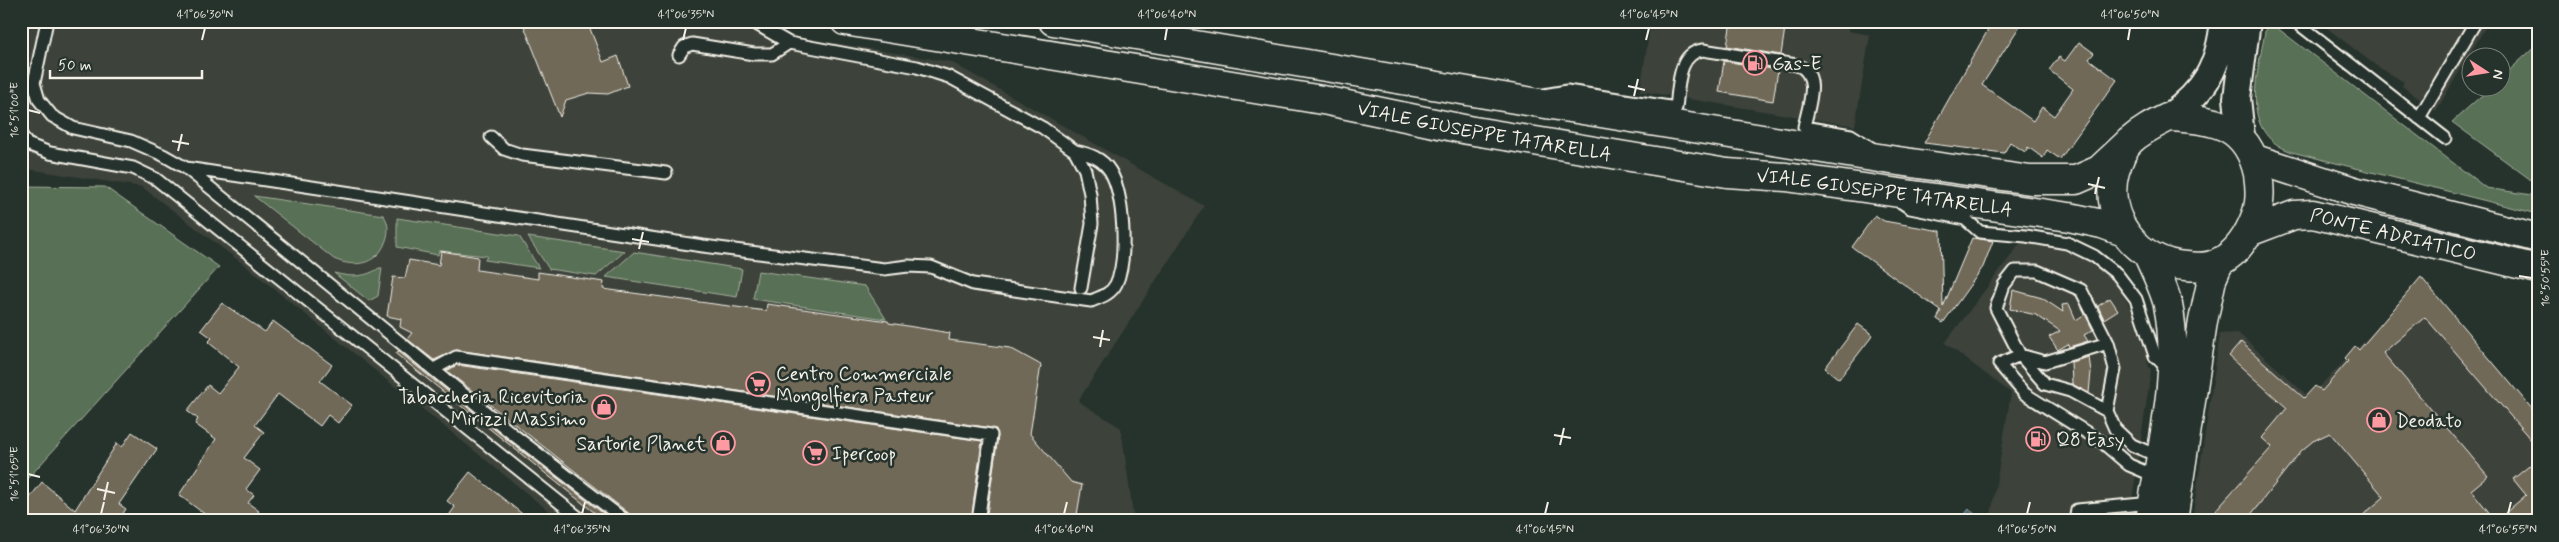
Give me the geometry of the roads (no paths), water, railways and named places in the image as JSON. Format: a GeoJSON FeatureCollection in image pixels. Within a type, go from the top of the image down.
{"type":"FeatureCollection","features":[{"type":"Feature","properties":{"kind":"main road","name":"VIALE GIUSEPPE TATARELLA"},"geometry":{"type":"LineString","coordinates":[[845,21],[1328,101],[1468,130],[1717,171],[1786,177],[2069,217],[2102,224],[2124,232]]}},
{"type":"Feature","properties":{"kind":"main road","name":"VIALE GIUSEPPE TATARELLA"},"geometry":{"type":"LineString","coordinates":[[1052,21],[1528,101],[1891,160],[2030,180],[2076,180],[2099,170],[2129,142]]}},
{"type":"Feature","properties":{"kind":"main road"},"geometry":{"type":"LineString","coordinates":[[2169,117],[2194,118],[2216,123],[2241,136],[2255,159],[2260,186],[2258,210],[2249,232],[2236,250],[2219,263],[2195,267],[2172,265],[2148,255],[2124,232],[2113,206],[2112,185],[2117,164],[2129,142],[2146,128],[2169,117]]}},
{"type":"Feature","properties":{"kind":"main road","name":"PONTE ADRIATICO"},"geometry":{"type":"LineString","coordinates":[[2255,159],[2335,186],[2538,238]]}},
{"type":"Feature","properties":{"kind":"main road","name":"PONTE ADRIATICO"},"geometry":{"type":"LineString","coordinates":[[2249,232],[2294,215],[2326,216],[2538,269]]}},
{"type":"Feature","properties":{"kind":"main road"},"geometry":{"type":"LineString","coordinates":[[2148,255],[2167,302],[2172,327],[2172,374],[2155,489]]}},
{"type":"Feature","properties":{"kind":"main road"},"geometry":{"type":"LineString","coordinates":[[2173,521],[2203,321],[2212,279],[2219,263]]}},
{"type":"Feature","properties":{"kind":"street"},"geometry":{"type":"LineString","coordinates":[[2169,117],[2197,93],[2211,76],[2218,55],[2242,23]]}},
{"type":"Feature","properties":{"kind":"street"},"geometry":{"type":"LineString","coordinates":[[2241,136],[2237,98],[2242,23]]}},
{"type":"Feature","properties":{"kind":"lane"},"geometry":{"type":"LineString","coordinates":[[47,21],[34,83],[39,100],[52,116],[73,128],[131,141],[163,155],[186,168],[274,242],[515,436],[626,521]]}},
{"type":"Feature","properties":{"kind":"lane"},"geometry":{"type":"LineString","coordinates":[[186,168],[712,247],[884,269],[908,266],[931,268],[973,284],[1091,301],[1107,294],[1116,284],[1122,256],[1122,224],[1119,199],[1110,171],[1094,155],[1075,151],[1043,128],[949,77],[917,67],[789,43],[751,21]]}},
{"type":"Feature","properties":{"kind":"lane"},"geometry":{"type":"LineString","coordinates":[[2295,21],[2445,138]]}},
{"type":"Feature","properties":{"kind":"lane"},"geometry":{"type":"LineString","coordinates":[[2419,118],[2476,21]]}},
{"type":"Feature","properties":{"kind":"lane"},"geometry":{"type":"LineString","coordinates":[[679,55],[684,47],[692,44],[754,54],[772,54],[789,43]]}},
{"type":"Feature","properties":{"kind":"lane"},"geometry":{"type":"LineString","coordinates":[[1528,101],[1567,91],[1676,108],[1682,69],[1686,59],[1694,51],[1703,50],[1797,65],[1804,68],[1810,75],[1812,82],[1804,127],[1851,135],[1891,160]]}},
{"type":"Feature","properties":{"kind":"lane"},"geometry":{"type":"LineString","coordinates":[[21,136],[27,144],[50,153],[133,168],[156,179],[583,521]]}},
{"type":"Feature","properties":{"kind":"lane"},"geometry":{"type":"LineString","coordinates":[[491,137],[504,149],[522,155],[666,173]]}},
{"type":"Feature","properties":{"kind":"lane"},"geometry":{"type":"LineString","coordinates":[[1075,151],[1084,170],[1090,194],[1092,224],[1081,288]]}},
{"type":"Feature","properties":{"kind":"lane"},"geometry":{"type":"LineString","coordinates":[[1888,192],[1910,208],[1965,219],[1980,232],[2026,236],[2067,243],[2094,256],[2117,274],[2136,298],[2154,356],[2172,374]]}},
{"type":"Feature","properties":{"kind":"lane"},"geometry":{"type":"LineString","coordinates":[[2107,411],[2070,391],[2044,384],[2020,355],[1996,308],[2004,284],[2015,271],[2037,271],[2081,290],[2108,343],[2115,369],[2107,411],[2115,429],[2132,445],[2155,489]]}},
{"type":"Feature","properties":{"kind":"lane"},"geometry":{"type":"LineString","coordinates":[[2108,343],[2045,362],[2020,355],[1999,364],[2025,394],[2102,442],[2155,489]]}},
{"type":"Feature","properties":{"kind":"lane"},"geometry":{"type":"LineString","coordinates":[[434,369],[456,357],[991,435],[978,521]]}},
{"type":"Feature","properties":{"kind":"lane"},"geometry":{"type":"LineString","coordinates":[[2075,521],[2076,510],[2155,489]]}},
{"type":"Feature","properties":{"kind":"water"},"geometry":{"type":"Polygon","coordinates":[[[1969,509],[1983,521],[1959,521],[1969,509]]]}},
{"type":"Feature","properties":{"kind":"place","name":"Gas-E"},"geometry":{"type":"Point","coordinates":[1755,63]}},
{"type":"Feature","properties":{"kind":"place","name":"Centro Commerciale Mongolfiera Pasteur"},"geometry":{"type":"Point","coordinates":[758,384]}},
{"type":"Feature","properties":{"kind":"place","name":"Tabaccheria Ricevitoria Mirizzi Massimo"},"geometry":{"type":"Point","coordinates":[604,407]}},
{"type":"Feature","properties":{"kind":"place","name":"Deodato"},"geometry":{"type":"Point","coordinates":[2379,420]}},
{"type":"Feature","properties":{"kind":"place","name":"Q8 Easy"},"geometry":{"type":"Point","coordinates":[2038,439]}},
{"type":"Feature","properties":{"kind":"place","name":"Sartorie Planet"},"geometry":{"type":"Point","coordinates":[723,443]}},
{"type":"Feature","properties":{"kind":"place","name":"Ipercoop"},"geometry":{"type":"Point","coordinates":[815,453]}}]}
